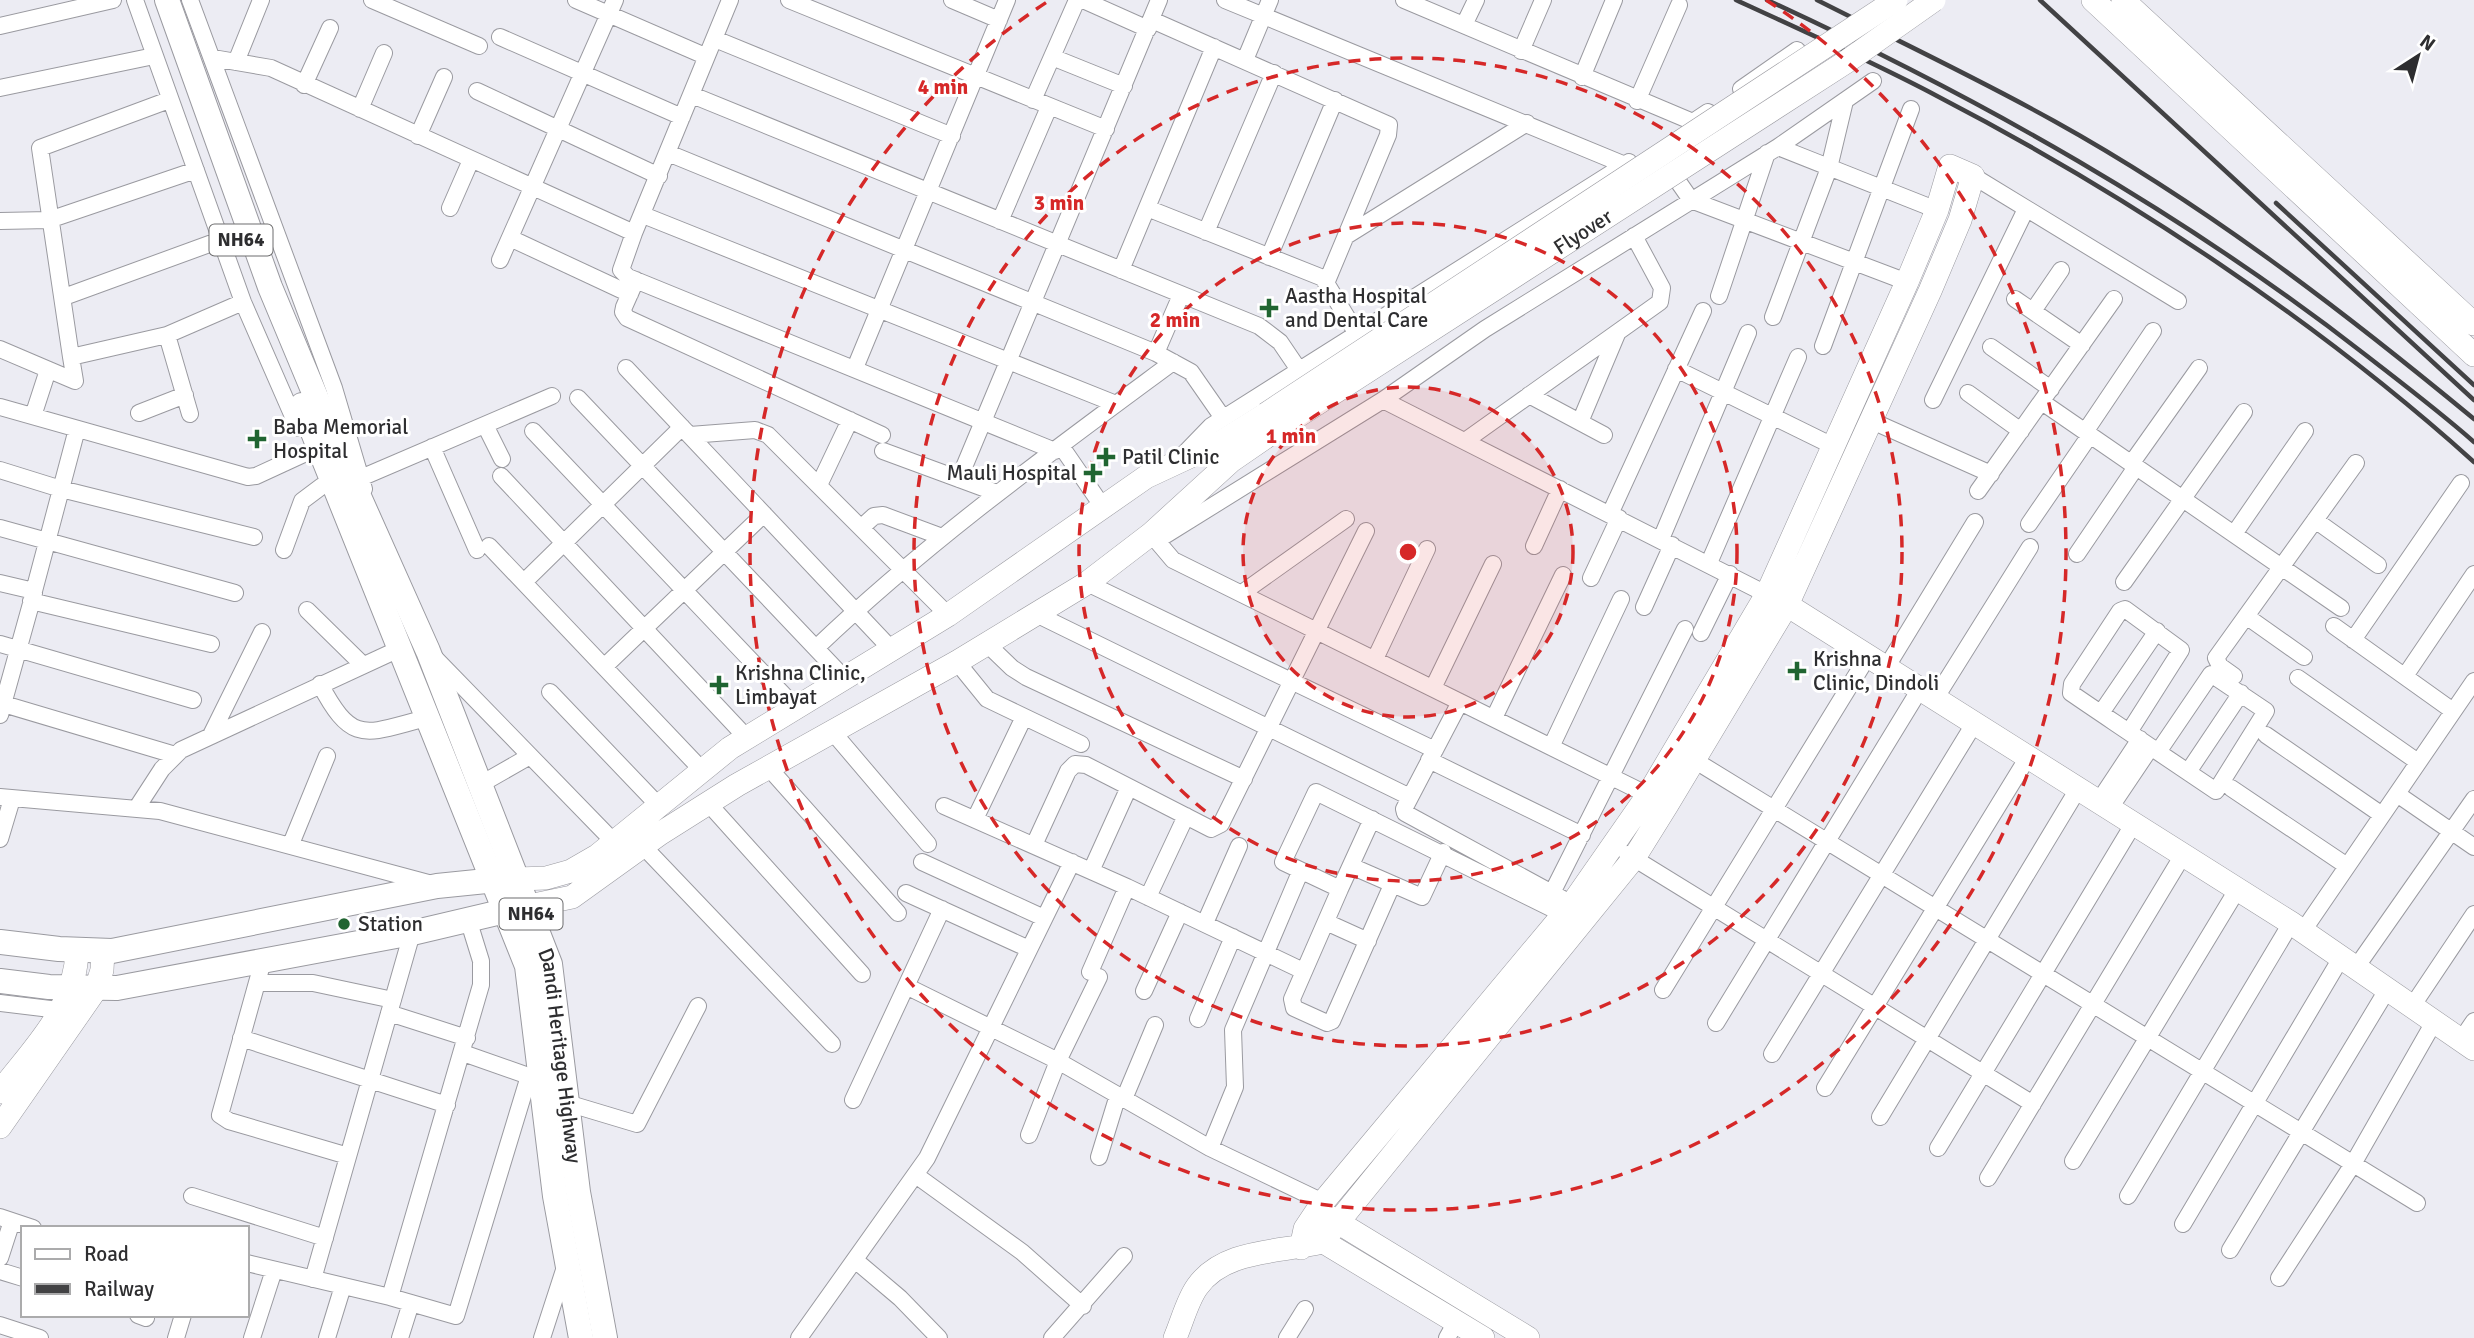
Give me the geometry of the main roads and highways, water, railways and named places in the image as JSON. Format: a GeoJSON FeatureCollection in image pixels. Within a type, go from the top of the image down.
{"type":"FeatureCollection","features":[{"type":"Feature","properties":{"kind":"main road","name":"NH64"},"geometry":{"type":"LineString","coordinates":[[154,0],[359,524],[398,649],[527,966],[535,1078],[577,1333]]}},
{"type":"Feature","properties":{"kind":"main road","name":"NH64"},"geometry":{"type":"LineString","coordinates":[[167,0],[340,478]]}},
{"type":"Feature","properties":{"kind":"main road","name":"Dandi Heritage Highway"},"geometry":{"type":"LineString","coordinates":[[359,524],[428,651],[550,964],[578,1192],[606,1338]]}},
{"type":"Feature","properties":{"kind":"main road"},"geometry":{"type":"LineString","coordinates":[[0,942],[103,951],[437,886],[492,879],[518,879]]}},
{"type":"Feature","properties":{"kind":"main road"},"geometry":{"type":"LineString","coordinates":[[0,981],[78,999],[117,988],[260,972],[529,906]]}},
{"type":"Feature","properties":{"kind":"railway"},"geometry":{"type":"LineString","coordinates":[[1736,0],[1937,96],[2078,174],[2148,217],[2217,262],[2350,358],[2474,462]]}},
{"type":"Feature","properties":{"kind":"railway"},"geometry":{"type":"LineString","coordinates":[[1767,0],[2002,118],[2152,206],[2297,303],[2474,442]]}},
{"type":"Feature","properties":{"kind":"railway"},"geometry":{"type":"LineString","coordinates":[[1817,0],[2025,105],[2164,187],[2271,260],[2374,338],[2474,419]]}},
{"type":"Feature","properties":{"kind":"railway"},"geometry":{"type":"LineString","coordinates":[[2040,0],[2474,400]]}},
{"type":"Feature","properties":{"kind":"railway"},"geometry":{"type":"LineString","coordinates":[[2276,203],[2474,385]]}},
{"type":"Feature","properties":{"kind":"place","name":"Aastha Hospital and Dental Care"},"geometry":{"type":"Point","coordinates":[1269,308]}},
{"type":"Feature","properties":{"kind":"place","name":"Baba Memorial Hospital"},"geometry":{"type":"Point","coordinates":[257,439]}},
{"type":"Feature","properties":{"kind":"place","name":"Patil Clinic"},"geometry":{"type":"Point","coordinates":[1106,457]}},
{"type":"Feature","properties":{"kind":"place","name":"Mauli Hospital"},"geometry":{"type":"Point","coordinates":[1093,473]}},
{"type":"Feature","properties":{"kind":"place","name":"Krishna Clinic, Dindoli"},"geometry":{"type":"Point","coordinates":[1797,671]}},
{"type":"Feature","properties":{"kind":"place","name":"Krishna Clinic, Limbayat"},"geometry":{"type":"Point","coordinates":[719,685]}},
{"type":"Feature","properties":{"kind":"place","name":"Station"},"geometry":{"type":"Point","coordinates":[344,924]}}]}
